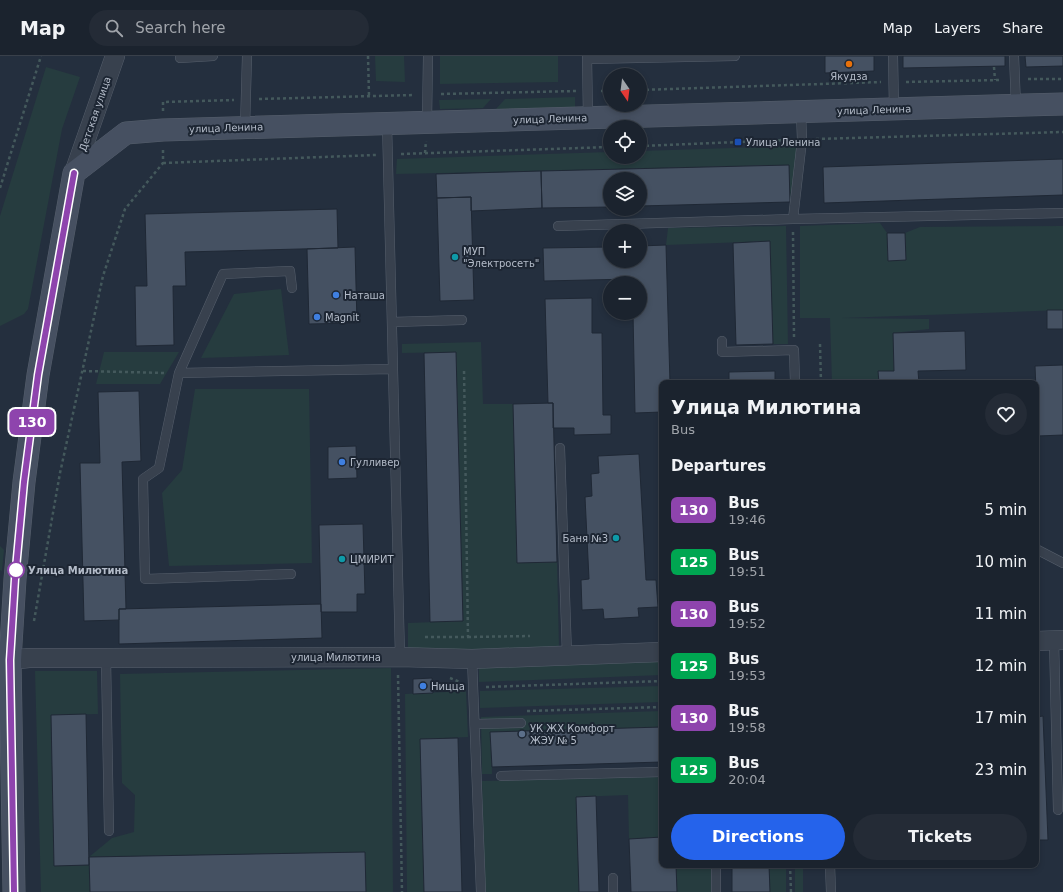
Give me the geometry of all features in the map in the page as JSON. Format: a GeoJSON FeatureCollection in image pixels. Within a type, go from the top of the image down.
{"type":"FeatureCollection","features":[{"type":"Feature","properties":{"kind":"main road","name":"улица Ленина"},"geometry":{"type":"LineString","coordinates":[[74,173],[126,133],[163,130],[1063,104]]}},
{"type":"Feature","properties":{"kind":"main road"},"geometry":{"type":"LineString","coordinates":[[14,892],[24,482],[37,382],[74,173]]}},
{"type":"Feature","properties":{"kind":"street","name":"Детская улица"},"geometry":{"type":"LineString","coordinates":[[74,173],[115,56]]}},
{"type":"Feature","properties":{"kind":"street","name":"улица Милютина"},"geometry":{"type":"LineString","coordinates":[[20,659],[400,657],[472,659],[659,652]]}},
{"type":"Feature","properties":{"kind":"lane"},"geometry":{"type":"LineString","coordinates":[[180,58],[214,56]]}},
{"type":"Feature","properties":{"kind":"lane"},"geometry":{"type":"LineString","coordinates":[[245,128],[247,56]]}},
{"type":"Feature","properties":{"kind":"lane"},"geometry":{"type":"LineString","coordinates":[[428,56],[428,122]]}},
{"type":"Feature","properties":{"kind":"lane"},"geometry":{"type":"LineString","coordinates":[[588,118],[587,57],[735,56]]}},
{"type":"Feature","properties":{"kind":"lane"},"geometry":{"type":"LineString","coordinates":[[893,56],[894,109]]}},
{"type":"Feature","properties":{"kind":"lane"},"geometry":{"type":"LineString","coordinates":[[1014,56],[1016,106]]}},
{"type":"Feature","properties":{"kind":"lane"},"geometry":{"type":"LineString","coordinates":[[792,219],[802,140],[801,112]]}},
{"type":"Feature","properties":{"kind":"lane"},"geometry":{"type":"LineString","coordinates":[[388,123],[400,657]]}},
{"type":"Feature","properties":{"kind":"lane"},"geometry":{"type":"LineString","coordinates":[[558,226],[1063,213]]}},
{"type":"Feature","properties":{"kind":"lane"},"geometry":{"type":"LineString","coordinates":[[291,574],[145,579],[142,479],[159,468],[179,374],[223,274],[290,271],[292,288]]}},
{"type":"Feature","properties":{"kind":"lane"},"geometry":{"type":"LineString","coordinates":[[392,322],[462,320]]}},
{"type":"Feature","properties":{"kind":"lane"},"geometry":{"type":"LineString","coordinates":[[722,341],[722,352],[794,350],[795,380]]}},
{"type":"Feature","properties":{"kind":"lane"},"geometry":{"type":"LineString","coordinates":[[179,374],[393,369]]}},
{"type":"Feature","properties":{"kind":"lane"},"geometry":{"type":"LineString","coordinates":[[560,448],[567,655]]}},
{"type":"Feature","properties":{"kind":"lane"},"geometry":{"type":"LineString","coordinates":[[1039,551],[1063,563]]}},
{"type":"Feature","properties":{"kind":"lane"},"geometry":{"type":"LineString","coordinates":[[1051,640],[1058,810]]}},
{"type":"Feature","properties":{"kind":"lane"},"geometry":{"type":"LineString","coordinates":[[106,658],[109,831]]}},
{"type":"Feature","properties":{"kind":"lane"},"geometry":{"type":"LineString","coordinates":[[472,659],[481,892]]}},
{"type":"Feature","properties":{"kind":"lane"},"geometry":{"type":"LineString","coordinates":[[475,724],[521,723]]}},
{"type":"Feature","properties":{"kind":"lane"},"geometry":{"type":"LineString","coordinates":[[501,776],[659,772]]}},
{"type":"Feature","properties":{"kind":"lane"},"geometry":{"type":"LineString","coordinates":[[716,868],[716,892]]}},
{"type":"Feature","properties":{"kind":"lane"},"geometry":{"type":"LineString","coordinates":[[830,868],[831,892]]}},
{"type":"Feature","properties":{"kind":"lane"},"geometry":{"type":"LineString","coordinates":[[613,878],[613,892]]}},
{"type":"Feature","properties":{"kind":"path"},"geometry":{"type":"LineString","coordinates":[[0,188],[41,56]]}},
{"type":"Feature","properties":{"kind":"path"},"geometry":{"type":"LineString","coordinates":[[368,56],[369,96]]}},
{"type":"Feature","properties":{"kind":"path"},"geometry":{"type":"LineString","coordinates":[[994,67],[995,80]]}},
{"type":"Feature","properties":{"kind":"path"},"geometry":{"type":"LineString","coordinates":[[849,72],[849,83]]}},
{"type":"Feature","properties":{"kind":"path"},"geometry":{"type":"LineString","coordinates":[[647,90],[849,83],[1063,79]]}},
{"type":"Feature","properties":{"kind":"path"},"geometry":{"type":"LineString","coordinates":[[428,95],[479,92],[603,91]]}},
{"type":"Feature","properties":{"kind":"path"},"geometry":{"type":"LineString","coordinates":[[647,146],[1063,132]]}},
{"type":"Feature","properties":{"kind":"path"},"geometry":{"type":"LineString","coordinates":[[20,659],[42,568],[60,473],[103,276],[125,209]]}},
{"type":"Feature","properties":{"kind":"path"},"geometry":{"type":"LineString","coordinates":[[792,219],[794,350]]}},
{"type":"Feature","properties":{"kind":"path"},"geometry":{"type":"LineString","coordinates":[[820,344],[821,380]]}},
{"type":"Feature","properties":{"kind":"path"},"geometry":{"type":"LineString","coordinates":[[464,368],[468,636]]}},
{"type":"Feature","properties":{"kind":"path"},"geometry":{"type":"LineString","coordinates":[[83,371],[179,374]]}},
{"type":"Feature","properties":{"kind":"path"},"geometry":{"type":"LineString","coordinates":[[417,637],[535,636]]}},
{"type":"Feature","properties":{"kind":"path"},"geometry":{"type":"LineString","coordinates":[[400,657],[398,673],[402,892]]}},
{"type":"Feature","properties":{"kind":"path"},"geometry":{"type":"LineString","coordinates":[[445,677],[474,688],[659,681]]}},
{"type":"Feature","properties":{"kind":"path"},"geometry":{"type":"LineString","coordinates":[[522,711],[659,706]]}},
{"type":"Feature","properties":{"kind":"path"},"geometry":{"type":"LineString","coordinates":[[790,868],[791,892]]}},
{"type":"Feature","properties":{"kind":"green space"},"geometry":{"type":"Polygon","coordinates":[[[375,56],[404,56],[405,82],[376,81],[375,56]]]}},
{"type":"Feature","properties":{"kind":"green space"},"geometry":{"type":"Polygon","coordinates":[[[440,56],[558,56],[558,82],[440,84],[440,56]]]}},
{"type":"Feature","properties":{"kind":"green space"},"geometry":{"type":"Polygon","coordinates":[[[46,67],[80,77],[62,129],[28,309],[24,314],[0,326],[0,216],[46,67]]]}},
{"type":"Feature","properties":{"kind":"green space"},"geometry":{"type":"Polygon","coordinates":[[[575,97],[575,107],[496,109],[505,99],[575,97]]]}},
{"type":"Feature","properties":{"kind":"green space"},"geometry":{"type":"Polygon","coordinates":[[[491,99],[483,108],[440,109],[439,100],[491,99]]]}},
{"type":"Feature","properties":{"kind":"green space"},"geometry":{"type":"Polygon","coordinates":[[[797,146],[798,214],[791,214],[789,165],[396,174],[397,159],[603,152],[603,164],[647,164],[647,151],[797,146]]]}},
{"type":"Feature","properties":{"kind":"green space"},"geometry":{"type":"Polygon","coordinates":[[[880,223],[887,233],[889,261],[906,260],[905,233],[920,227],[1063,226],[1063,310],[842,318],[929,319],[929,329],[893,333],[894,371],[879,371],[879,380],[832,380],[830,318],[800,318],[800,226],[880,223]]]}},
{"type":"Feature","properties":{"kind":"green space"},"geometry":{"type":"Polygon","coordinates":[[[786,226],[788,344],[773,344],[770,241],[666,245],[668,228],[786,226]]]}},
{"type":"Feature","properties":{"kind":"green space"},"geometry":{"type":"Polygon","coordinates":[[[281,289],[289,355],[201,358],[234,294],[281,289]]]}},
{"type":"Feature","properties":{"kind":"green space"},"geometry":{"type":"Polygon","coordinates":[[[481,342],[483,404],[513,404],[517,563],[557,562],[559,648],[408,651],[408,623],[463,621],[456,352],[402,353],[402,344],[481,342]]]}},
{"type":"Feature","properties":{"kind":"green space"},"geometry":{"type":"Polygon","coordinates":[[[104,352],[179,352],[160,384],[96,384],[104,352]]]}},
{"type":"Feature","properties":{"kind":"green space"},"geometry":{"type":"Polygon","coordinates":[[[195,389],[309,389],[312,563],[169,566],[162,493],[182,470],[195,389]]]}},
{"type":"Feature","properties":{"kind":"green space"},"geometry":{"type":"Polygon","coordinates":[[[0,546],[4,550],[2,571],[0,570],[0,546]]]}},
{"type":"Feature","properties":{"kind":"green space"},"geometry":{"type":"Polygon","coordinates":[[[659,660],[659,675],[479,682],[479,667],[659,660]]]}},
{"type":"Feature","properties":{"kind":"green space"},"geometry":{"type":"Polygon","coordinates":[[[391,668],[393,892],[366,892],[364,852],[89,857],[112,838],[134,832],[135,795],[122,783],[120,674],[391,668]]]}},
{"type":"Feature","properties":{"kind":"green space"},"geometry":{"type":"Polygon","coordinates":[[[35,671],[97,671],[98,714],[51,715],[54,866],[89,865],[90,892],[41,892],[35,671]]]}},
{"type":"Feature","properties":{"kind":"green space"},"geometry":{"type":"Polygon","coordinates":[[[659,686],[659,702],[480,708],[480,691],[659,686]]]}},
{"type":"Feature","properties":{"kind":"green space"},"geometry":{"type":"Polygon","coordinates":[[[466,691],[468,737],[420,739],[424,892],[407,892],[405,694],[466,691]]]}},
{"type":"Feature","properties":{"kind":"green space"},"geometry":{"type":"Polygon","coordinates":[[[659,711],[659,727],[491,732],[492,774],[482,774],[481,717],[659,711]]]}},
{"type":"Feature","properties":{"kind":"green space"},"geometry":{"type":"Polygon","coordinates":[[[659,777],[659,837],[629,839],[628,795],[576,797],[579,892],[485,892],[482,781],[659,777]]]}},
{"type":"Feature","properties":{"kind":"green space"},"geometry":{"type":"Polygon","coordinates":[[[676,868],[712,868],[712,892],[677,892],[676,868]]]}},
{"type":"Feature","properties":{"kind":"green space"},"geometry":{"type":"Polygon","coordinates":[[[769,868],[786,868],[786,892],[770,892],[769,868]]]}},
{"type":"Feature","properties":{"kind":"green space"},"geometry":{"type":"Polygon","coordinates":[[[795,868],[803,868],[803,892],[795,892],[795,868]]]}},
{"type":"Feature","properties":{"kind":"building","name":"Якудза"},"geometry":{"type":"Polygon","coordinates":[[[825,56],[874,56],[874,71],[825,73],[825,56]]]}},
{"type":"Feature","properties":{"kind":"building"},"geometry":{"type":"Polygon","coordinates":[[[903,56],[1005,56],[1005,66],[903,68],[903,56]]]}},
{"type":"Feature","properties":{"kind":"building"},"geometry":{"type":"Polygon","coordinates":[[[1025,56],[1063,56],[1063,66],[1026,67],[1025,56]]]}},
{"type":"Feature","properties":{"kind":"building"},"geometry":{"type":"Polygon","coordinates":[[[1063,159],[1063,195],[824,203],[823,167],[1063,159]]]}},
{"type":"Feature","properties":{"kind":"building"},"geometry":{"type":"Polygon","coordinates":[[[789,165],[790,202],[647,206],[647,172],[603,172],[603,207],[542,208],[541,171],[789,165]]]}},
{"type":"Feature","properties":{"kind":"building"},"geometry":{"type":"Polygon","coordinates":[[[541,171],[542,208],[471,211],[471,197],[437,198],[436,174],[541,171]]]}},
{"type":"Feature","properties":{"kind":"building","name":"МУП \"Электросеть\""},"geometry":{"type":"Polygon","coordinates":[[[471,197],[474,300],[440,301],[437,198],[471,197]]]}},
{"type":"Feature","properties":{"kind":"building"},"geometry":{"type":"Polygon","coordinates":[[[337,209],[338,248],[185,252],[186,286],[173,286],[174,345],[136,346],[135,286],[147,286],[145,214],[337,209]]]}},
{"type":"Feature","properties":{"kind":"building"},"geometry":{"type":"Polygon","coordinates":[[[887,233],[905,233],[906,260],[888,261],[887,233]]]}},
{"type":"Feature","properties":{"kind":"building"},"geometry":{"type":"Polygon","coordinates":[[[770,241],[773,344],[736,345],[733,243],[770,241]]]}},
{"type":"Feature","properties":{"kind":"building"},"geometry":{"type":"Polygon","coordinates":[[[666,245],[670,380],[659,380],[659,412],[635,413],[633,320],[647,320],[647,276],[603,276],[603,280],[544,281],[543,248],[603,247],[603,268],[647,268],[647,246],[666,245]]]}},
{"type":"Feature","properties":{"kind":"building"},"geometry":{"type":"Polygon","coordinates":[[[355,247],[357,323],[309,324],[307,249],[355,247]]]}},
{"type":"Feature","properties":{"kind":"building"},"geometry":{"type":"Polygon","coordinates":[[[592,298],[592,333],[602,333],[603,415],[611,415],[611,434],[574,435],[574,428],[553,428],[553,403],[548,403],[545,299],[592,298]]]}},
{"type":"Feature","properties":{"kind":"building"},"geometry":{"type":"Polygon","coordinates":[[[1047,310],[1063,310],[1063,329],[1047,329],[1047,310]]]}},
{"type":"Feature","properties":{"kind":"building"},"geometry":{"type":"Polygon","coordinates":[[[965,331],[966,370],[918,371],[919,380],[879,380],[878,371],[894,371],[893,333],[965,331]]]}},
{"type":"Feature","properties":{"kind":"building"},"geometry":{"type":"Polygon","coordinates":[[[456,352],[463,621],[430,622],[424,353],[456,352]]]}},
{"type":"Feature","properties":{"kind":"building"},"geometry":{"type":"Polygon","coordinates":[[[1063,365],[1063,435],[1039,436],[1039,380],[1036,380],[1035,366],[1063,365]]]}},
{"type":"Feature","properties":{"kind":"building"},"geometry":{"type":"Polygon","coordinates":[[[775,371],[775,380],[729,380],[729,372],[775,371]]]}},
{"type":"Feature","properties":{"kind":"building"},"geometry":{"type":"Polygon","coordinates":[[[139,391],[141,461],[122,462],[126,609],[119,609],[119,620],[84,621],[80,463],[100,463],[98,392],[139,391]]]}},
{"type":"Feature","properties":{"kind":"building"},"geometry":{"type":"Polygon","coordinates":[[[553,403],[557,562],[517,563],[513,404],[553,403]]]}},
{"type":"Feature","properties":{"kind":"building","name":"Гулливер"},"geometry":{"type":"Polygon","coordinates":[[[356,446],[357,478],[328,479],[328,447],[356,446]]]}},
{"type":"Feature","properties":{"kind":"building","name":"Баня №3"},"geometry":{"type":"Polygon","coordinates":[[[639,454],[646,580],[656,580],[658,607],[638,608],[639,617],[604,619],[603,609],[582,610],[581,580],[589,579],[585,497],[592,496],[591,474],[599,473],[598,456],[639,454]]]}},
{"type":"Feature","properties":{"kind":"building","name":"ЦМИРИТ"},"geometry":{"type":"Polygon","coordinates":[[[363,524],[365,594],[357,594],[357,612],[321,612],[319,525],[363,524]]]}},
{"type":"Feature","properties":{"kind":"building"},"geometry":{"type":"Polygon","coordinates":[[[321,604],[322,638],[119,644],[119,609],[321,604]]]}},
{"type":"Feature","properties":{"kind":"building","name":"Ницца"},"geometry":{"type":"Polygon","coordinates":[[[432,678],[433,693],[413,694],[413,679],[432,678]]]}},
{"type":"Feature","properties":{"kind":"building"},"geometry":{"type":"Polygon","coordinates":[[[86,714],[89,865],[54,866],[51,715],[86,714]]]}},
{"type":"Feature","properties":{"kind":"building"},"geometry":{"type":"Polygon","coordinates":[[[1043,716],[1048,840],[1039,840],[1039,717],[1043,716]]]}},
{"type":"Feature","properties":{"kind":"building"},"geometry":{"type":"Polygon","coordinates":[[[659,727],[659,762],[492,767],[490,732],[659,727]]]}},
{"type":"Feature","properties":{"kind":"building"},"geometry":{"type":"Polygon","coordinates":[[[458,738],[462,892],[424,892],[420,739],[458,738]]]}},
{"type":"Feature","properties":{"kind":"building"},"geometry":{"type":"Polygon","coordinates":[[[596,796],[599,892],[579,892],[576,797],[596,796]]]}},
{"type":"Feature","properties":{"kind":"building"},"geometry":{"type":"Polygon","coordinates":[[[659,837],[659,868],[676,868],[677,892],[631,892],[629,839],[659,837]]]}},
{"type":"Feature","properties":{"kind":"building"},"geometry":{"type":"Polygon","coordinates":[[[365,852],[366,892],[90,892],[89,857],[365,852]]]}},
{"type":"Feature","properties":{"kind":"building"},"geometry":{"type":"Polygon","coordinates":[[[732,868],[769,868],[770,892],[732,892],[732,868]]]}},
{"type":"Feature","properties":{"kind":"bus line","name":"130"},"geometry":{"type":"LineString","coordinates":[[14,892],[10,660],[15,579],[24,482],[38,375],[74,173]]}},
{"type":"Feature","properties":{"kind":"place","name":"Якудза"},"geometry":{"type":"Point","coordinates":[849,64]}},
{"type":"Feature","properties":{"kind":"place","name":"Улица Ленина"},"geometry":{"type":"Point","coordinates":[738,142]}},
{"type":"Feature","properties":{"kind":"place","name":"МУП \"Электросеть\""},"geometry":{"type":"Point","coordinates":[455,257]}},
{"type":"Feature","properties":{"kind":"place","name":"Наташа"},"geometry":{"type":"Point","coordinates":[336,295]}},
{"type":"Feature","properties":{"kind":"place","name":"Magnit"},"geometry":{"type":"Point","coordinates":[317,317]}},
{"type":"Feature","properties":{"kind":"place","name":"Гулливер"},"geometry":{"type":"Point","coordinates":[342,462]}},
{"type":"Feature","properties":{"kind":"place","name":"Баня №3"},"geometry":{"type":"Point","coordinates":[616,538]}},
{"type":"Feature","properties":{"kind":"place","name":"ЦМИРИТ"},"geometry":{"type":"Point","coordinates":[342,559]}},
{"type":"Feature","properties":{"kind":"place","name":"Улица Милютина"},"geometry":{"type":"Point","coordinates":[16,570]}},
{"type":"Feature","properties":{"kind":"place","name":"Ницца"},"geometry":{"type":"Point","coordinates":[423,686]}},
{"type":"Feature","properties":{"kind":"place","name":"УК ЖХ Комфорт ЖЭУ № 5"},"geometry":{"type":"Point","coordinates":[522,734]}}]}
